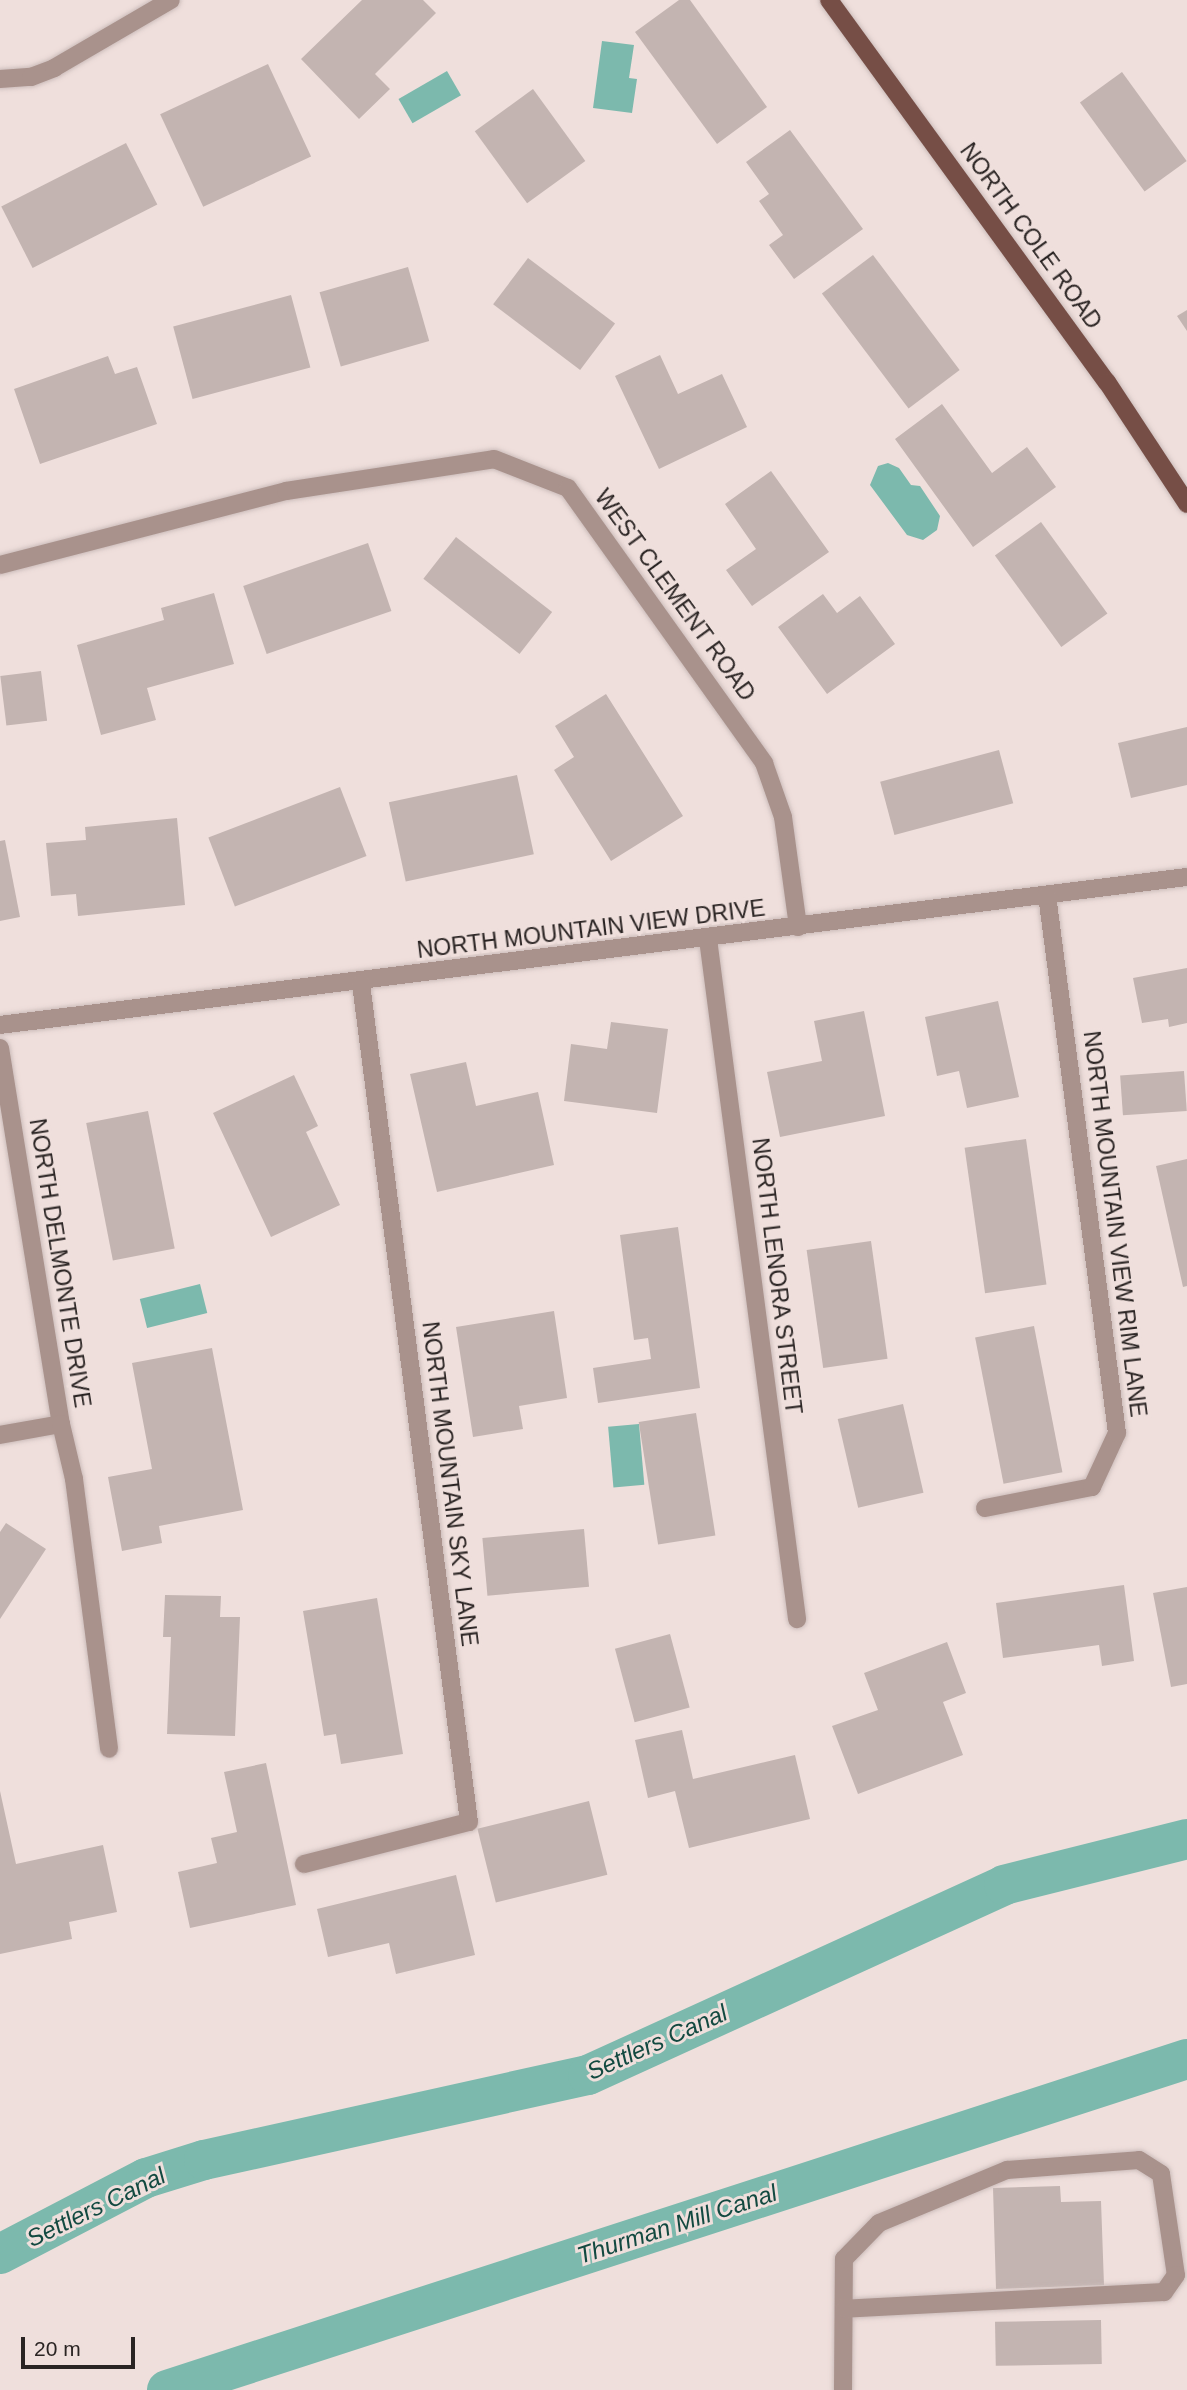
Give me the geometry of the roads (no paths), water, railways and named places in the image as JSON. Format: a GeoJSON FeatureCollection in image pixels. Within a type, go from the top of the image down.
{"type":"FeatureCollection","features":[{"type":"Feature","properties":{"kind":"main road","name":"NORTH COLE ROAD"},"geometry":{"type":"LineString","coordinates":[[829,0],[1107,382],[1186,501]]}},
{"type":"Feature","properties":{"kind":"street"},"geometry":{"type":"LineString","coordinates":[[0,79],[31,77],[54,68],[171,0]]}},
{"type":"Feature","properties":{"kind":"street","name":"WEST CLEMENT ROAD"},"geometry":{"type":"LineString","coordinates":[[0,565],[286,491],[494,459],[568,488],[764,763],[783,817],[798,927]]}},
{"type":"Feature","properties":{"kind":"street","name":"NORTH MOUNTAIN VIEW DRIVE"},"geometry":{"type":"LineString","coordinates":[[0,1025],[361,983],[1187,877]]}},
{"type":"Feature","properties":{"kind":"street","name":"NORTH MOUNTAIN VIEW RIM LANE"},"geometry":{"type":"LineString","coordinates":[[985,1508],[1092,1487],[1117,1433],[1048,895]]}},
{"type":"Feature","properties":{"kind":"street","name":"NORTH LENORA STREET"},"geometry":{"type":"LineString","coordinates":[[708,939],[797,1619]]}},
{"type":"Feature","properties":{"kind":"street","name":"NORTH MOUNTAIN SKY LANE"},"geometry":{"type":"LineString","coordinates":[[304,1864],[469,1822],[361,983]]}},
{"type":"Feature","properties":{"kind":"street","name":"NORTH DELMONTE DRIVE"},"geometry":{"type":"LineString","coordinates":[[0,1048],[61,1424],[0,1435]]}},
{"type":"Feature","properties":{"kind":"street"},"geometry":{"type":"LineString","coordinates":[[61,1424],[74,1479],[109,1749]]}},
{"type":"Feature","properties":{"kind":"street"},"geometry":{"type":"LineString","coordinates":[[843,2390],[844,2259],[879,2223],[1007,2170],[1139,2160],[1161,2174],[1176,2275],[1164,2292],[844,2309]]}},
{"type":"Feature","properties":{"kind":"water"},"geometry":{"type":"Polygon","coordinates":[[[602,41],[634,45],[629,78],[637,79],[632,113],[593,108],[602,41]]]}},
{"type":"Feature","properties":{"kind":"water"},"geometry":{"type":"Polygon","coordinates":[[[447,71],[461,95],[413,123],[399,99],[447,71]]]}},
{"type":"Feature","properties":{"kind":"water"},"geometry":{"type":"Polygon","coordinates":[[[888,463],[899,468],[911,485],[920,486],[940,516],[937,530],[923,540],[907,535],[870,485],[878,466],[888,463]]]}},
{"type":"Feature","properties":{"kind":"water"},"geometry":{"type":"Polygon","coordinates":[[[200,1284],[207,1313],[147,1328],[140,1299],[200,1284]]]}},
{"type":"Feature","properties":{"kind":"water"},"geometry":{"type":"Polygon","coordinates":[[[639,1424],[644,1485],[613,1487],[608,1427],[639,1424]]]}},
{"type":"Feature","properties":{"kind":"waterway","name":"Settlers Canal"},"geometry":{"type":"LineString","coordinates":[[0,2254],[146,2178],[204,2160],[588,2075],[1004,1885],[1187,1839]]}},
{"type":"Feature","properties":{"kind":"waterway","name":"Thurman Mill Canal"},"geometry":{"type":"LineString","coordinates":[[167,2390],[1187,2059]]}}]}
